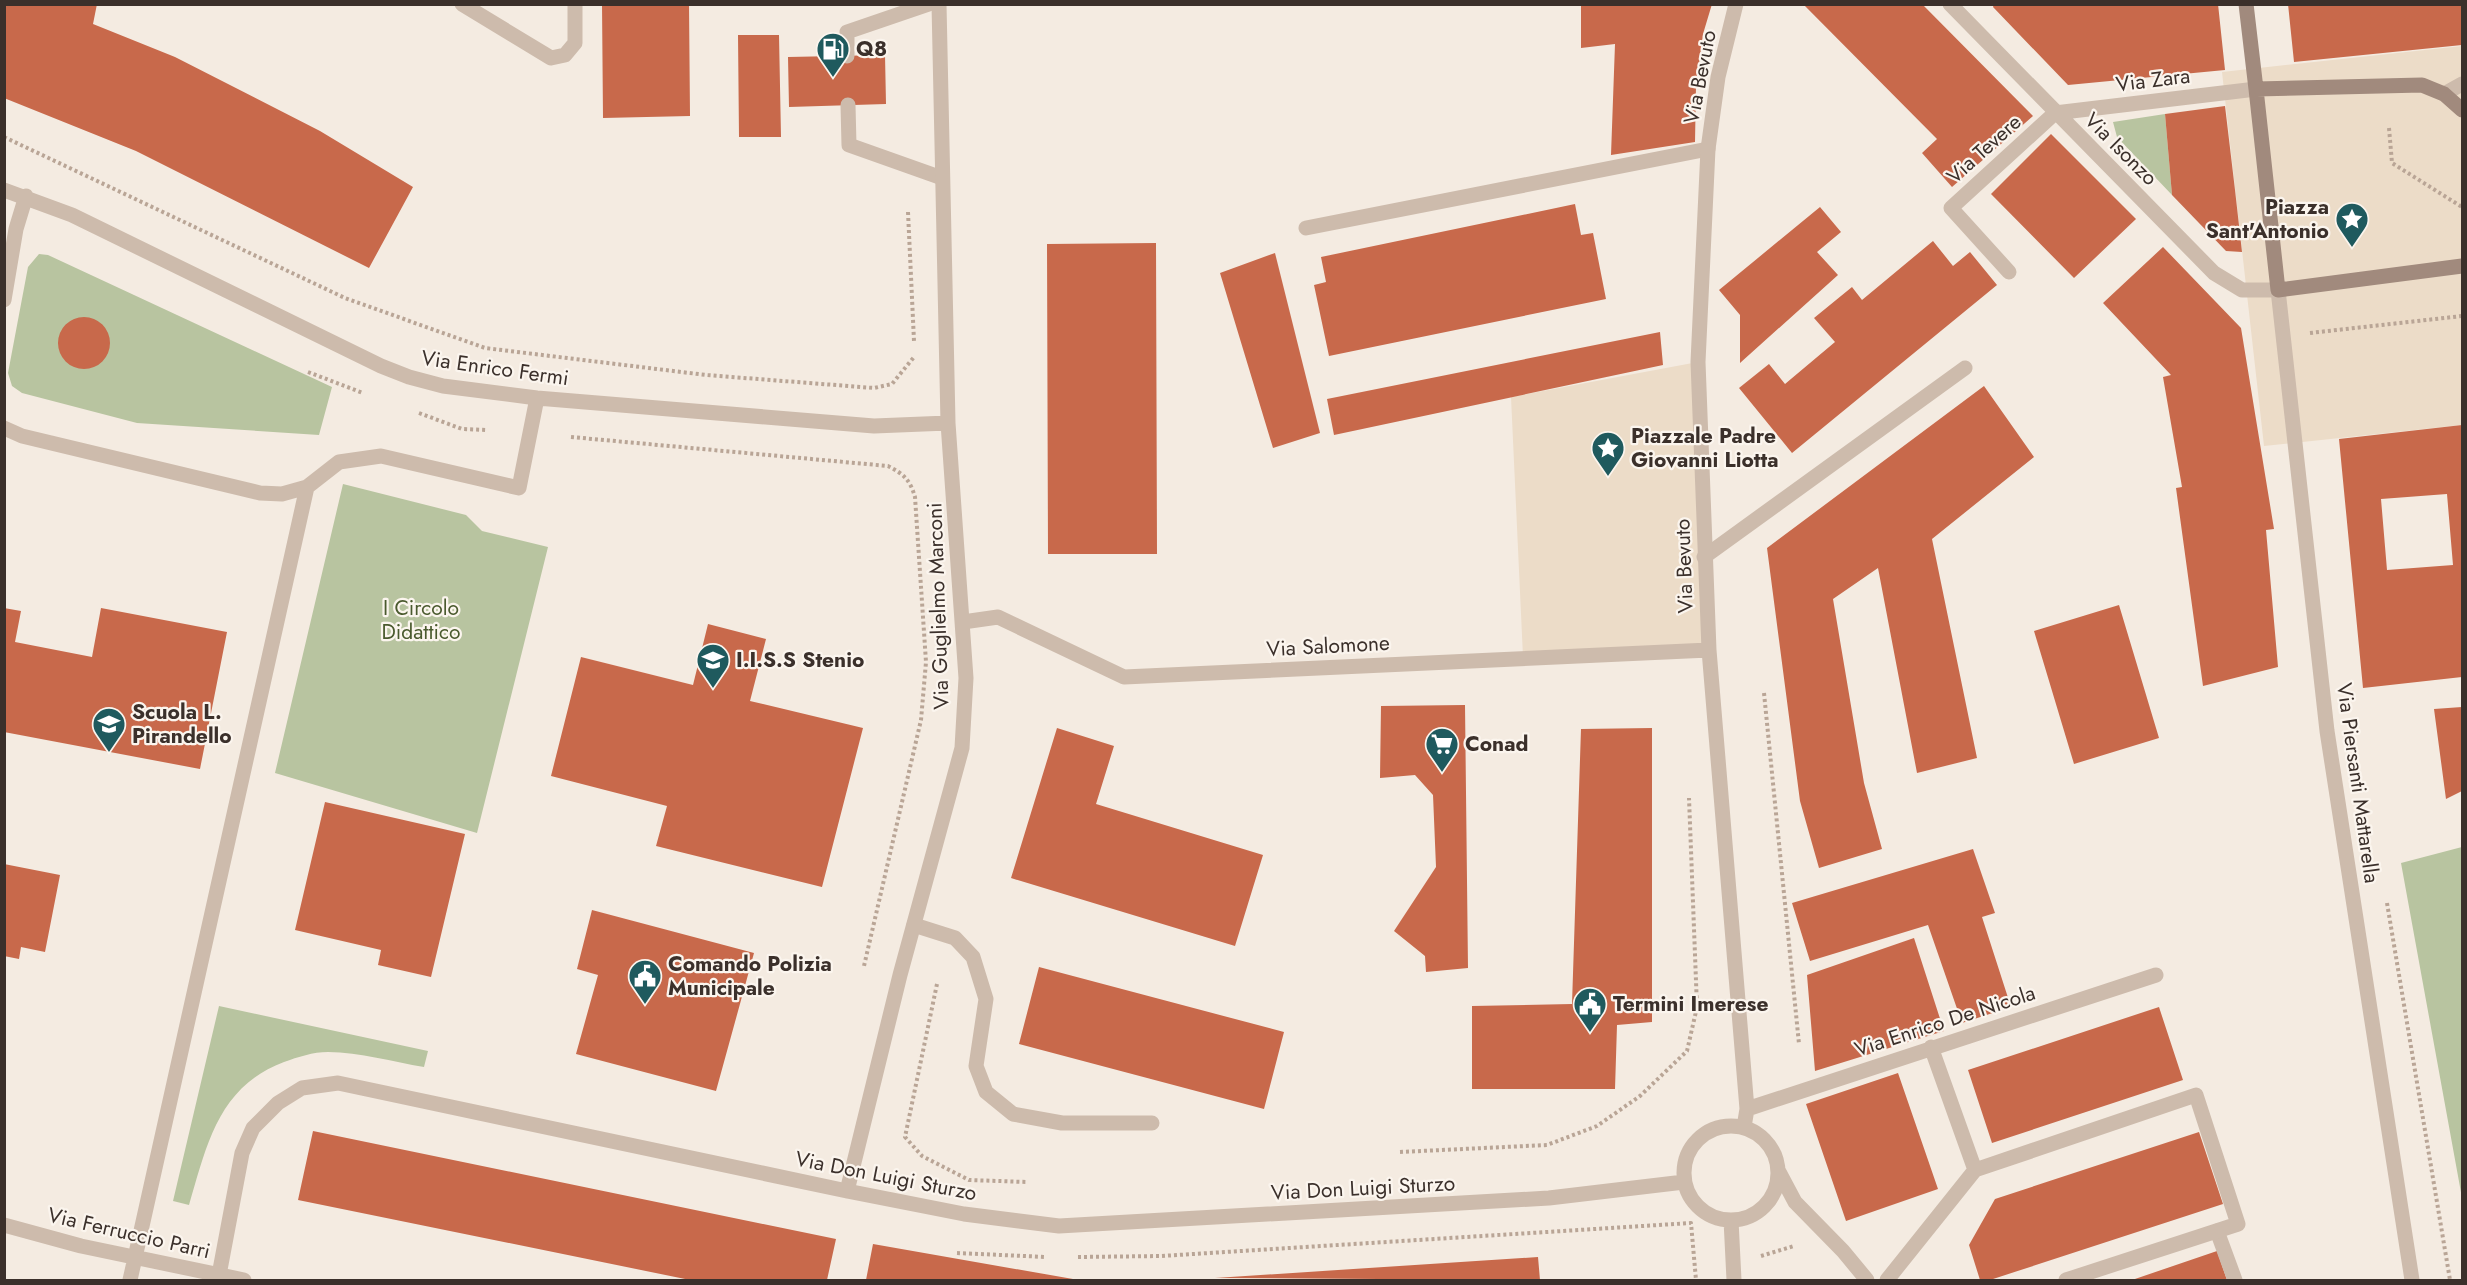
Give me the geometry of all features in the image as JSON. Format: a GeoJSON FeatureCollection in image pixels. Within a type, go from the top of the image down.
{"type":"FeatureCollection","features":[{"type":"Feature","properties":{"kind":"street"},"geometry":{"type":"LineString","coordinates":[[462,4],[551,58],[565,55],[575,43],[575,4]]}},
{"type":"Feature","properties":{"kind":"street"},"geometry":{"type":"LineString","coordinates":[[847,56],[847,32],[929,4]]}},
{"type":"Feature","properties":{"kind":"street","name":"Via Guglielmo Marconi"},"geometry":{"type":"LineString","coordinates":[[847,1191],[914,925],[962,748],[966,678],[948,423],[939,4]]}},
{"type":"Feature","properties":{"kind":"street","name":"Via Bevuto"},"geometry":{"type":"LineString","coordinates":[[1736,4],[1718,77],[1708,148],[1698,362],[1709,650],[1748,1109],[1744,1127]]}},
{"type":"Feature","properties":{"kind":"street","name":"Via Isonzo"},"geometry":{"type":"LineString","coordinates":[[1950,4],[2214,273],[2242,290],[2278,290]]}},
{"type":"Feature","properties":{"kind":"street"},"geometry":{"type":"LineString","coordinates":[[2246,4],[2278,290],[2463,266]]}},
{"type":"Feature","properties":{"kind":"street"},"geometry":{"type":"LineString","coordinates":[[2444,94],[2463,84]]}},
{"type":"Feature","properties":{"kind":"street"},"geometry":{"type":"LineString","coordinates":[[2256,89],[2422,85],[2444,94],[2463,110]]}},
{"type":"Feature","properties":{"kind":"street","name":"Via Zara"},"geometry":{"type":"LineString","coordinates":[[2055,113],[2256,89]]}},
{"type":"Feature","properties":{"kind":"street"},"geometry":{"type":"LineString","coordinates":[[848,105],[849,146],[942,178]]}},
{"type":"Feature","properties":{"kind":"street","name":"Via Tevere"},"geometry":{"type":"LineString","coordinates":[[2009,272],[1951,208],[2055,113]]}},
{"type":"Feature","properties":{"kind":"street"},"geometry":{"type":"LineString","coordinates":[[1306,228],[1708,148]]}},
{"type":"Feature","properties":{"kind":"street","name":"Via Enrico Fermi"},"geometry":{"type":"LineString","coordinates":[[4,190],[26,196],[72,215],[323,339],[410,377],[443,386],[537,398],[873,426],[948,423]]}},
{"type":"Feature","properties":{"kind":"street"},"geometry":{"type":"LineString","coordinates":[[4,300],[16,229],[26,196]]}},
{"type":"Feature","properties":{"kind":"street","name":"Via Piersanti Mattarella"},"geometry":{"type":"LineString","coordinates":[[2278,290],[2327,731],[2412,1281]]}},
{"type":"Feature","properties":{"kind":"street"},"geometry":{"type":"LineString","coordinates":[[1704,557],[1965,368]]}},
{"type":"Feature","properties":{"kind":"street"},"geometry":{"type":"LineString","coordinates":[[4,428],[22,436],[260,493],[282,494],[307,487],[339,462],[381,456],[519,488],[537,398]]}},
{"type":"Feature","properties":{"kind":"street"},"geometry":{"type":"LineString","coordinates":[[130,1281],[307,487]]}},
{"type":"Feature","properties":{"kind":"street","name":"Via Salomone"},"geometry":{"type":"LineString","coordinates":[[963,622],[998,617],[1124,677],[1709,650]]}},
{"type":"Feature","properties":{"kind":"street"},"geometry":{"type":"LineString","coordinates":[[914,925],[955,938],[973,957],[986,999],[976,1066],[986,1092],[1013,1114],[1062,1123],[1152,1123]]}},
{"type":"Feature","properties":{"kind":"street","name":"Via Enrico De Nicola"},"geometry":{"type":"LineString","coordinates":[[1748,1109],[2156,975]]}},
{"type":"Feature","properties":{"kind":"street"},"geometry":{"type":"LineString","coordinates":[[1932,1047],[1975,1170]]}},
{"type":"Feature","properties":{"kind":"street","name":"Via Don Luigi Sturzo"},"geometry":{"type":"LineString","coordinates":[[219,1275],[242,1153],[253,1128],[278,1103],[302,1088],[338,1083],[847,1191],[964,1214],[1059,1226],[1549,1198],[1684,1182]]}},
{"type":"Feature","properties":{"kind":"street"},"geometry":{"type":"LineString","coordinates":[[1887,1281],[1975,1170],[2196,1095],[2238,1224],[2066,1281]]}},
{"type":"Feature","properties":{"kind":"street"},"geometry":{"type":"LineString","coordinates":[[1778,1170],[1776,1185],[1765,1205],[1746,1217],[1731,1220],[1715,1217],[1701,1209],[1690,1197],[1684,1182],[1684,1166],[1689,1151],[1699,1138],[1712,1130],[1727,1126],[1744,1127],[1756,1133],[1768,1143],[1778,1170],[1795,1202],[1843,1251],[1867,1281]]}},
{"type":"Feature","properties":{"kind":"street"},"geometry":{"type":"LineString","coordinates":[[1731,1220],[1734,1281]]}},
{"type":"Feature","properties":{"kind":"street","name":"Via Ferruccio Parri"},"geometry":{"type":"LineString","coordinates":[[4,1225],[136,1258],[244,1281]]}},
{"type":"Feature","properties":{"kind":"street"},"geometry":{"type":"LineString","coordinates":[[2217,1230],[2235,1281]]}},
{"type":"Feature","properties":{"kind":"path"},"geometry":{"type":"LineString","coordinates":[[2389,128],[2392,163],[2463,207]]}},
{"type":"Feature","properties":{"kind":"path"},"geometry":{"type":"LineString","coordinates":[[4,137],[345,298],[485,348],[706,375],[874,388],[892,384],[915,360],[908,213]]}},
{"type":"Feature","properties":{"kind":"path"},"geometry":{"type":"LineString","coordinates":[[2304,334],[2463,316]]}},
{"type":"Feature","properties":{"kind":"path"},"geometry":{"type":"LineString","coordinates":[[571,437],[888,466],[901,472],[910,481],[915,497],[926,662],[921,720],[864,966]]}},
{"type":"Feature","properties":{"kind":"path"},"geometry":{"type":"LineString","coordinates":[[1764,693],[1799,1044]]}},
{"type":"Feature","properties":{"kind":"path"},"geometry":{"type":"LineString","coordinates":[[1400,1152],[1547,1145],[1597,1126],[1640,1096],[1687,1051],[1698,1007],[1688,792]]}},
{"type":"Feature","properties":{"kind":"path"},"geometry":{"type":"LineString","coordinates":[[2385,896],[2450,1281]]}},
{"type":"Feature","properties":{"kind":"path"},"geometry":{"type":"LineString","coordinates":[[937,984],[905,1137],[922,1156],[969,1180],[1027,1182]]}},
{"type":"Feature","properties":{"kind":"path"},"geometry":{"type":"LineString","coordinates":[[1161,1256],[1691,1223],[1696,1281]]}},
{"type":"Feature","properties":{"kind":"path"},"geometry":{"type":"LineString","coordinates":[[1761,1256],[1794,1246]]}},
{"type":"Feature","properties":{"kind":"green space"},"geometry":{"type":"Polygon","coordinates":[[[2165,114],[2172,195],[2117,137],[2113,122],[2165,114]]]}},
{"type":"Feature","properties":{"kind":"green space"},"geometry":{"type":"Polygon","coordinates":[[[39,254],[48,255],[332,387],[319,435],[137,423],[22,393],[12,386],[8,373],[28,267],[39,254]]]}},
{"type":"Feature","properties":{"kind":"green space","name":"I Circolo Didattico"},"geometry":{"type":"Polygon","coordinates":[[[343,484],[466,515],[482,531],[548,547],[477,833],[275,773],[343,484]]]}},
{"type":"Feature","properties":{"kind":"green space"},"geometry":{"type":"Polygon","coordinates":[[[2462,847],[2462,1198],[2401,863],[2462,847]]]}},
{"type":"Feature","properties":{"kind":"green space"},"geometry":{"type":"Polygon","coordinates":[[[219,1006],[428,1051],[424,1067],[364,1055],[328,1052],[295,1058],[262,1073],[244,1086],[230,1102],[219,1120],[202,1161],[189,1205],[173,1201],[219,1006]]]}},
{"type":"Feature","properties":{"kind":"shaded area","name":"Piazza Sant'Antonio"},"geometry":{"type":"Polygon","coordinates":[[[2462,46],[2462,425],[2264,446],[2222,72],[2462,46]]]}},
{"type":"Feature","properties":{"kind":"shaded area","name":"Piazzale Padre Giovanni Liotta"},"geometry":{"type":"Polygon","coordinates":[[[1698,362],[1709,650],[1523,657],[1511,397],[1698,362]]]}},
{"type":"Feature","properties":{"kind":"building"},"geometry":{"type":"Polygon","coordinates":[[[4,4],[97,4],[93,24],[175,57],[320,131],[413,187],[369,268],[136,151],[4,98],[4,4]]]}},
{"type":"Feature","properties":{"kind":"building"},"geometry":{"type":"Polygon","coordinates":[[[602,4],[689,4],[690,116],[603,118],[602,4]]]}},
{"type":"Feature","properties":{"kind":"building"},"geometry":{"type":"Polygon","coordinates":[[[1581,4],[1712,4],[1703,34],[1696,86],[1695,142],[1611,155],[1615,44],[1581,48],[1581,4]]]}},
{"type":"Feature","properties":{"kind":"building"},"geometry":{"type":"Polygon","coordinates":[[[1803,4],[1922,4],[2033,116],[1952,187],[1922,153],[1937,139],[1803,4]]]}},
{"type":"Feature","properties":{"kind":"building"},"geometry":{"type":"Polygon","coordinates":[[[1994,4],[2218,4],[2225,70],[2068,85],[1993,7],[1994,4]]]}},
{"type":"Feature","properties":{"kind":"building"},"geometry":{"type":"Polygon","coordinates":[[[2288,4],[2462,4],[2462,45],[2294,62],[2288,4]]]}},
{"type":"Feature","properties":{"kind":"building"},"geometry":{"type":"Polygon","coordinates":[[[738,35],[779,35],[781,137],[739,137],[738,35]]]}},
{"type":"Feature","properties":{"kind":"building"},"geometry":{"type":"Polygon","coordinates":[[[885,55],[886,104],[789,107],[788,57],[885,55]]]}},
{"type":"Feature","properties":{"kind":"building"},"geometry":{"type":"Polygon","coordinates":[[[2225,106],[2242,252],[2226,251],[2172,195],[2165,114],[2225,106]]]}},
{"type":"Feature","properties":{"kind":"building"},"geometry":{"type":"Polygon","coordinates":[[[2051,134],[2136,219],[2074,278],[1991,194],[2051,134]]]}},
{"type":"Feature","properties":{"kind":"building"},"geometry":{"type":"Polygon","coordinates":[[[1575,204],[1581,235],[1593,233],[1606,299],[1329,356],[1314,285],[1326,282],[1321,257],[1575,204]]]}},
{"type":"Feature","properties":{"kind":"building"},"geometry":{"type":"Polygon","coordinates":[[[1820,207],[1841,232],[1817,252],[1838,275],[1740,363],[1740,315],[1719,290],[1820,207]]]}},
{"type":"Feature","properties":{"kind":"building"},"geometry":{"type":"Polygon","coordinates":[[[1933,241],[1953,266],[1970,252],[1997,285],[1792,453],[1739,388],[1769,364],[1785,384],[1835,342],[1814,318],[1852,287],[1862,300],[1933,241]]]}},
{"type":"Feature","properties":{"kind":"building"},"geometry":{"type":"Polygon","coordinates":[[[1156,243],[1157,554],[1048,554],[1047,244],[1156,243]]]}},
{"type":"Feature","properties":{"kind":"building"},"geometry":{"type":"Polygon","coordinates":[[[2163,247],[2241,328],[2274,529],[2266,530],[2278,667],[2203,686],[2176,488],[2182,487],[2163,377],[2171,375],[2103,303],[2163,247]]]}},
{"type":"Feature","properties":{"kind":"building"},"geometry":{"type":"Polygon","coordinates":[[[1275,253],[1320,433],[1273,448],[1220,273],[1275,253]]]}},
{"type":"Feature","properties":{"kind":"building"},"geometry":{"type":"Polygon","coordinates":[[[79,317],[89,317],[103,324],[110,343],[103,362],[89,369],[79,369],[69,365],[62,358],[58,348],[58,338],[62,328],[69,321],[79,317]]]}},
{"type":"Feature","properties":{"kind":"building"},"geometry":{"type":"Polygon","coordinates":[[[1660,332],[1663,365],[1334,435],[1327,399],[1660,332]]]}},
{"type":"Feature","properties":{"kind":"building"},"geometry":{"type":"Polygon","coordinates":[[[1984,386],[2034,457],[1932,539],[1977,758],[1917,773],[1878,568],[1833,599],[1864,783],[1882,849],[1819,868],[1800,801],[1767,548],[1984,386]]]}},
{"type":"Feature","properties":{"kind":"building"},"geometry":{"type":"Polygon","coordinates":[[[2462,425],[2462,677],[2363,688],[2339,439],[2462,425]],[[2447,494],[2381,499],[2387,570],[2453,565],[2447,494]]]}},
{"type":"Feature","properties":{"kind":"building"},"geometry":{"type":"Polygon","coordinates":[[[2119,605],[2159,738],[2074,764],[2034,631],[2119,605]]]}},
{"type":"Feature","properties":{"kind":"building"},"geometry":{"type":"Polygon","coordinates":[[[4,608],[21,611],[15,642],[92,657],[101,608],[227,632],[200,769],[4,732],[4,608]]]}},
{"type":"Feature","properties":{"kind":"building"},"geometry":{"type":"Polygon","coordinates":[[[708,624],[766,639],[750,701],[863,728],[822,887],[656,846],[667,806],[551,776],[581,657],[693,685],[708,624]]]}},
{"type":"Feature","properties":{"kind":"building"},"geometry":{"type":"Polygon","coordinates":[[[1465,705],[1468,968],[1426,972],[1425,956],[1394,931],[1436,867],[1433,795],[1415,775],[1380,778],[1381,706],[1465,705]]]}},
{"type":"Feature","properties":{"kind":"building"},"geometry":{"type":"Polygon","coordinates":[[[2462,707],[2462,791],[2446,799],[2434,709],[2462,707]]]}},
{"type":"Feature","properties":{"kind":"building"},"geometry":{"type":"Polygon","coordinates":[[[1057,728],[1114,746],[1096,804],[1263,855],[1235,946],[1011,878],[1057,728]]]}},
{"type":"Feature","properties":{"kind":"building"},"geometry":{"type":"Polygon","coordinates":[[[1652,728],[1652,1022],[1617,1025],[1615,1089],[1472,1089],[1472,1006],[1572,1004],[1581,729],[1652,728]]]}},
{"type":"Feature","properties":{"kind":"building"},"geometry":{"type":"Polygon","coordinates":[[[325,802],[465,834],[431,977],[378,965],[381,950],[295,930],[325,802]]]}},
{"type":"Feature","properties":{"kind":"building"},"geometry":{"type":"Polygon","coordinates":[[[1973,849],[1995,913],[1982,917],[2011,1007],[1962,1023],[1928,925],[1810,961],[1792,903],[1973,849]]]}},
{"type":"Feature","properties":{"kind":"building"},"geometry":{"type":"Polygon","coordinates":[[[4,864],[60,875],[45,952],[21,947],[19,959],[4,956],[4,864]]]}},
{"type":"Feature","properties":{"kind":"building"},"geometry":{"type":"Polygon","coordinates":[[[592,910],[754,953],[716,1091],[576,1054],[598,975],[577,969],[592,910]]]}},
{"type":"Feature","properties":{"kind":"building"},"geometry":{"type":"Polygon","coordinates":[[[1914,938],[1944,1031],[1815,1071],[1807,975],[1914,938]]]}},
{"type":"Feature","properties":{"kind":"building"},"geometry":{"type":"Polygon","coordinates":[[[1039,967],[1284,1032],[1264,1109],[1019,1044],[1039,967]]]}},
{"type":"Feature","properties":{"kind":"building"},"geometry":{"type":"Polygon","coordinates":[[[2159,1007],[2183,1080],[1992,1143],[1968,1070],[2159,1007]]]}},
{"type":"Feature","properties":{"kind":"building"},"geometry":{"type":"Polygon","coordinates":[[[1898,1073],[1938,1189],[1846,1221],[1806,1104],[1898,1073]]]}},
{"type":"Feature","properties":{"kind":"building"},"geometry":{"type":"Polygon","coordinates":[[[313,1131],[836,1239],[827,1280],[690,1280],[298,1200],[313,1131]]]}},
{"type":"Feature","properties":{"kind":"building"},"geometry":{"type":"Polygon","coordinates":[[[2199,1132],[2223,1204],[1990,1280],[1980,1280],[1969,1245],[1995,1199],[2199,1132]]]}},
{"type":"Feature","properties":{"kind":"building"},"geometry":{"type":"Polygon","coordinates":[[[873,1244],[1073,1279],[1073,1280],[866,1280],[873,1244]]]}},
{"type":"Feature","properties":{"kind":"building"},"geometry":{"type":"Polygon","coordinates":[[[2217,1251],[2227,1280],[2132,1280],[2217,1251]]]}},
{"type":"Feature","properties":{"kind":"building"},"geometry":{"type":"Polygon","coordinates":[[[1538,1257],[1540,1280],[1215,1278],[1538,1257]]]}},
{"type":"Feature","properties":{"kind":"place","name":"Q8"},"geometry":{"type":"Point","coordinates":[833,78]}},
{"type":"Feature","properties":{"kind":"place","name":"Piazza Sant'Antonio"},"geometry":{"type":"Point","coordinates":[2352,248]}},
{"type":"Feature","properties":{"kind":"place","name":"Piazzale Padre Giovanni Liotta"},"geometry":{"type":"Point","coordinates":[1608,477]}},
{"type":"Feature","properties":{"kind":"place","name":"I.I.S.S Stenio"},"geometry":{"type":"Point","coordinates":[713,689]}},
{"type":"Feature","properties":{"kind":"place","name":"Scuola L. Pirandello"},"geometry":{"type":"Point","coordinates":[109,753]}},
{"type":"Feature","properties":{"kind":"place","name":"Conad"},"geometry":{"type":"Point","coordinates":[1442,773]}},
{"type":"Feature","properties":{"kind":"place","name":"Comando Polizia Municipale"},"geometry":{"type":"Point","coordinates":[645,1005]}},
{"type":"Feature","properties":{"kind":"place","name":"Termini Imerese"},"geometry":{"type":"Point","coordinates":[1590,1033]}}]}
